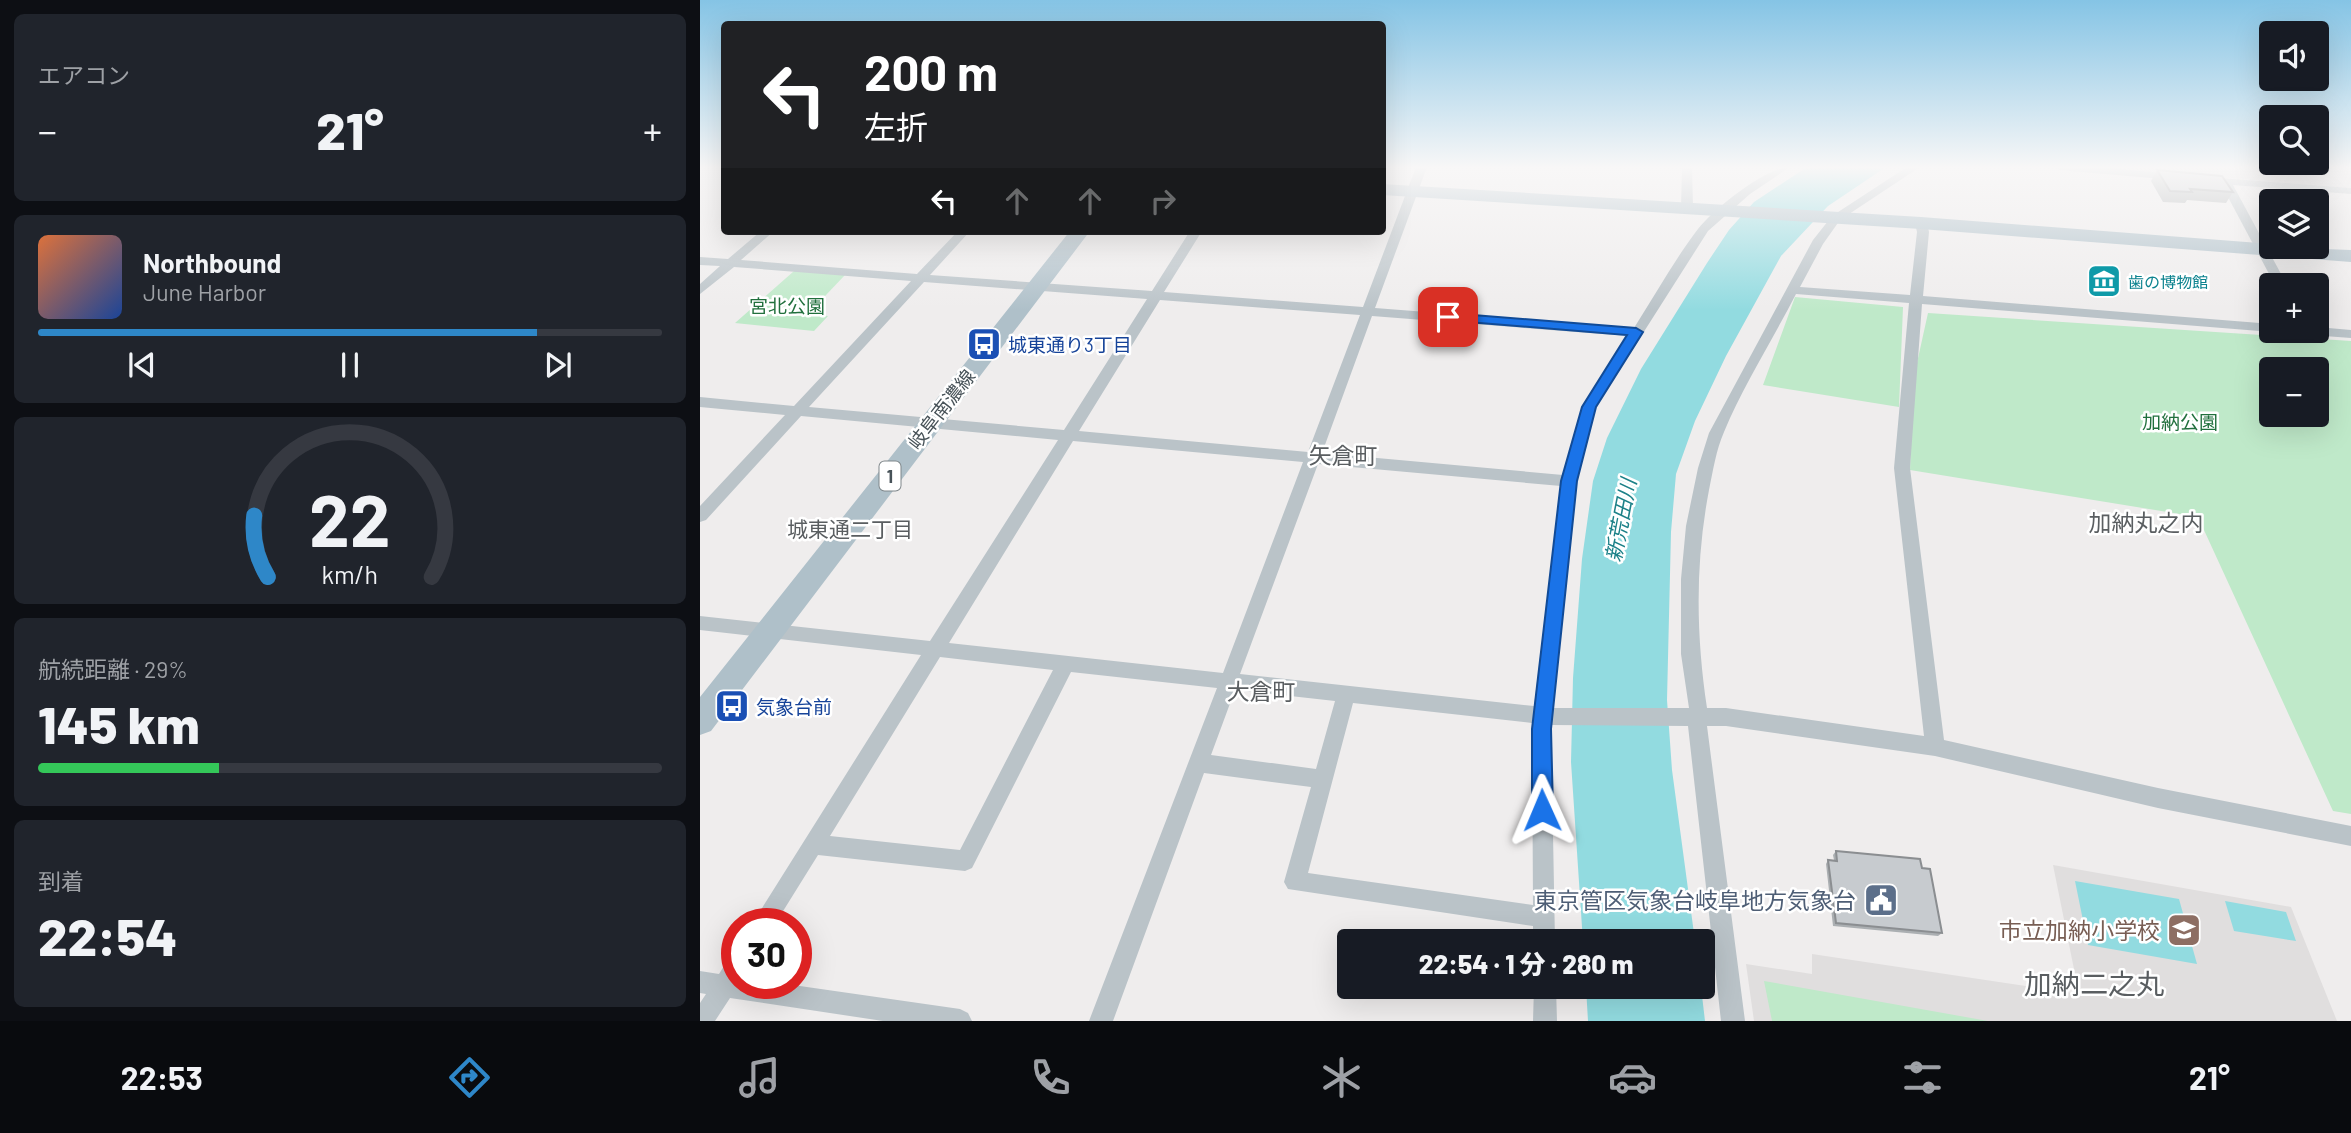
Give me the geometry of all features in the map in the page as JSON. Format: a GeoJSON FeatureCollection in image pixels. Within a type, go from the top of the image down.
{"type":"FeatureCollection","features":[{"type":"Feature","properties":{"kind":"main road"},"geometry":{"type":"LineString","coordinates":[[1782,215],[2259,249]]}},
{"type":"Feature","properties":{"kind":"main road","name":"岐阜南濃線"},"geometry":{"type":"LineString","coordinates":[[700,721],[1077,235]]}},
{"type":"Feature","properties":{"kind":"main road"},"geometry":{"type":"LineString","coordinates":[[2329,254],[2351,256]]}},
{"type":"Feature","properties":{"kind":"street"},"geometry":{"type":"LineString","coordinates":[[1101,1021],[1404,215]]}},
{"type":"Feature","properties":{"kind":"street"},"geometry":{"type":"LineString","coordinates":[[1544,929],[1548,717],[1569,481],[1589,407],[1704,229],[1720,215]]}},
{"type":"Feature","properties":{"kind":"street"},"geometry":{"type":"LineString","coordinates":[[1733,1021],[1693,716],[1689,579],[1694,526],[1716,433],[1817,243],[1841,215]]}},
{"type":"Feature","properties":{"kind":"street"},"geometry":{"type":"LineString","coordinates":[[2243,215],[2259,243]]}},
{"type":"Feature","properties":{"kind":"street"},"geometry":{"type":"LineString","coordinates":[[1922,223],[1902,468],[1935,747]]}},
{"type":"Feature","properties":{"kind":"street"},"geometry":{"type":"LineString","coordinates":[[700,290],[763,235]]}},
{"type":"Feature","properties":{"kind":"street"},"geometry":{"type":"LineString","coordinates":[[700,516],[960,235]]}},
{"type":"Feature","properties":{"kind":"street"},"geometry":{"type":"LineString","coordinates":[[773,908],[1194,235]]}},
{"type":"Feature","properties":{"kind":"street"},"geometry":{"type":"LineString","coordinates":[[700,261],[1636,332]]}},
{"type":"Feature","properties":{"kind":"street"},"geometry":{"type":"LineString","coordinates":[[1793,290],[2259,327]]}},
{"type":"Feature","properties":{"kind":"street"},"geometry":{"type":"LineString","coordinates":[[2329,332],[2351,334]]}},
{"type":"Feature","properties":{"kind":"street"},"geometry":{"type":"LineString","coordinates":[[700,402],[1569,481]]}},
{"type":"Feature","properties":{"kind":"street"},"geometry":{"type":"LineString","coordinates":[[700,623],[1548,717],[1693,716],[1935,747],[2158,798],[2351,836]]}},
{"type":"Feature","properties":{"kind":"street"},"geometry":{"type":"LineString","coordinates":[[812,844],[965,861],[1066,663]]}},
{"type":"Feature","properties":{"kind":"street"},"geometry":{"type":"LineString","coordinates":[[1346,694],[1295,882],[1544,918]]}},
{"type":"Feature","properties":{"kind":"street"},"geometry":{"type":"LineString","coordinates":[[1198,764],[1323,779]]}},
{"type":"Feature","properties":{"kind":"street"},"geometry":{"type":"LineString","coordinates":[[700,982],[721,986]]}},
{"type":"Feature","properties":{"kind":"street"},"geometry":{"type":"LineString","coordinates":[[702,1021],[721,991]]}},
{"type":"Feature","properties":{"kind":"street"},"geometry":{"type":"LineString","coordinates":[[787,999],[854,1013],[960,1021]]}},
{"type":"Feature","properties":{"kind":"street"},"geometry":{"type":"LineString","coordinates":[[1545,999],[1545,1021]]}},
{"type":"Feature","properties":{"kind":"shaded area","name":"市立加納小学校"},"geometry":{"type":"Polygon","coordinates":[[[2053,865],[2291,907],[2337,1021],[1754,1021],[1746,964],[1812,974],[1812,954],[2079,994],[2053,865]]]}},
{"type":"Feature","properties":{"kind":"green space","name":"宮北公園"},"geometry":{"type":"Polygon","coordinates":[[[794,271],[845,275],[808,314],[828,316],[814,331],[735,323],[794,271]]]}},
{"type":"Feature","properties":{"kind":"green space"},"geometry":{"type":"Polygon","coordinates":[[[1795,297],[1903,307],[1899,407],[1763,385],[1795,297]]]}},
{"type":"Feature","properties":{"kind":"green space","name":"加納公園"},"geometry":{"type":"Polygon","coordinates":[[[1928,313],[2259,335],[2259,343],[2351,341],[2351,814],[2333,811],[2198,517],[1910,470],[1913,381],[1928,313]]]}},
{"type":"Feature","properties":{"kind":"green space"},"geometry":{"type":"Polygon","coordinates":[[[1764,981],[1988,1021],[1772,1021],[1764,981]]]}},
{"type":"Feature","properties":{"kind":"water","name":"新荒田川"},"geometry":{"type":"Polygon","coordinates":[[[1743,215],[1820,215],[1781,256],[1726,356],[1695,421],[1676,474],[1671,532],[1667,700],[1672,770],[1693,929],[1582,929],[1571,762],[1573,678],[1582,559],[1593,481],[1607,438],[1641,369],[1707,263],[1743,215]]]}},
{"type":"Feature","properties":{"kind":"water"},"geometry":{"type":"Polygon","coordinates":[[[2075,881],[2179,899],[2197,964],[2088,945],[2075,881]]]}},
{"type":"Feature","properties":{"kind":"water"},"geometry":{"type":"Polygon","coordinates":[[[2225,901],[2286,912],[2296,941],[2234,931],[2225,901]]]}},
{"type":"Feature","properties":{"kind":"water"},"geometry":{"type":"Polygon","coordinates":[[[1587,999],[1702,999],[1705,1021],[1588,1021],[1587,999]]]}},
{"type":"Feature","properties":{"kind":"building","name":"東京管区気象台岐阜地方気象台"},"geometry":{"type":"Polygon","coordinates":[[[1836,851],[1920,859],[1922,868],[1930,869],[1942,933],[1836,923],[1828,860],[1837,861],[1836,851]]]}},
{"type":"Feature","properties":{"kind":"place","name":"歯の博物館"},"geometry":{"type":"Point","coordinates":[2104,281]}},
{"type":"Feature","properties":{"kind":"place","name":"城東通り3丁目"},"geometry":{"type":"Point","coordinates":[984,344]}},
{"type":"Feature","properties":{"kind":"place","name":"気象台前"},"geometry":{"type":"Point","coordinates":[732,706]}},
{"type":"Feature","properties":{"kind":"place","name":"東京管区気象台岐阜地方気象台"},"geometry":{"type":"Point","coordinates":[1881,900]}},
{"type":"Feature","properties":{"kind":"place","name":"市立加納小学校"},"geometry":{"type":"Point","coordinates":[2184,930]}},
{"type":"Feature","properties":{"kind":"district","name":"矢倉町"},"geometry":{"type":"Point","coordinates":[1343,455]}},
{"type":"Feature","properties":{"kind":"district","name":"加納丸之内"},"geometry":{"type":"Point","coordinates":[2146,522]}},
{"type":"Feature","properties":{"kind":"district","name":"城東通二丁目"},"geometry":{"type":"Point","coordinates":[850,528]}},
{"type":"Feature","properties":{"kind":"district","name":"大倉町"},"geometry":{"type":"Point","coordinates":[1261,691]}},
{"type":"Feature","properties":{"kind":"district","name":"加納二之丸"},"geometry":{"type":"Point","coordinates":[2094,983]}},
{"type":"Feature","properties":{"kind":"route"},"geometry":{"type":"LineString","coordinates":[[1448,317],[1636,332],[1589,407],[1569,481],[1541,729],[1542,810]]}}]}
